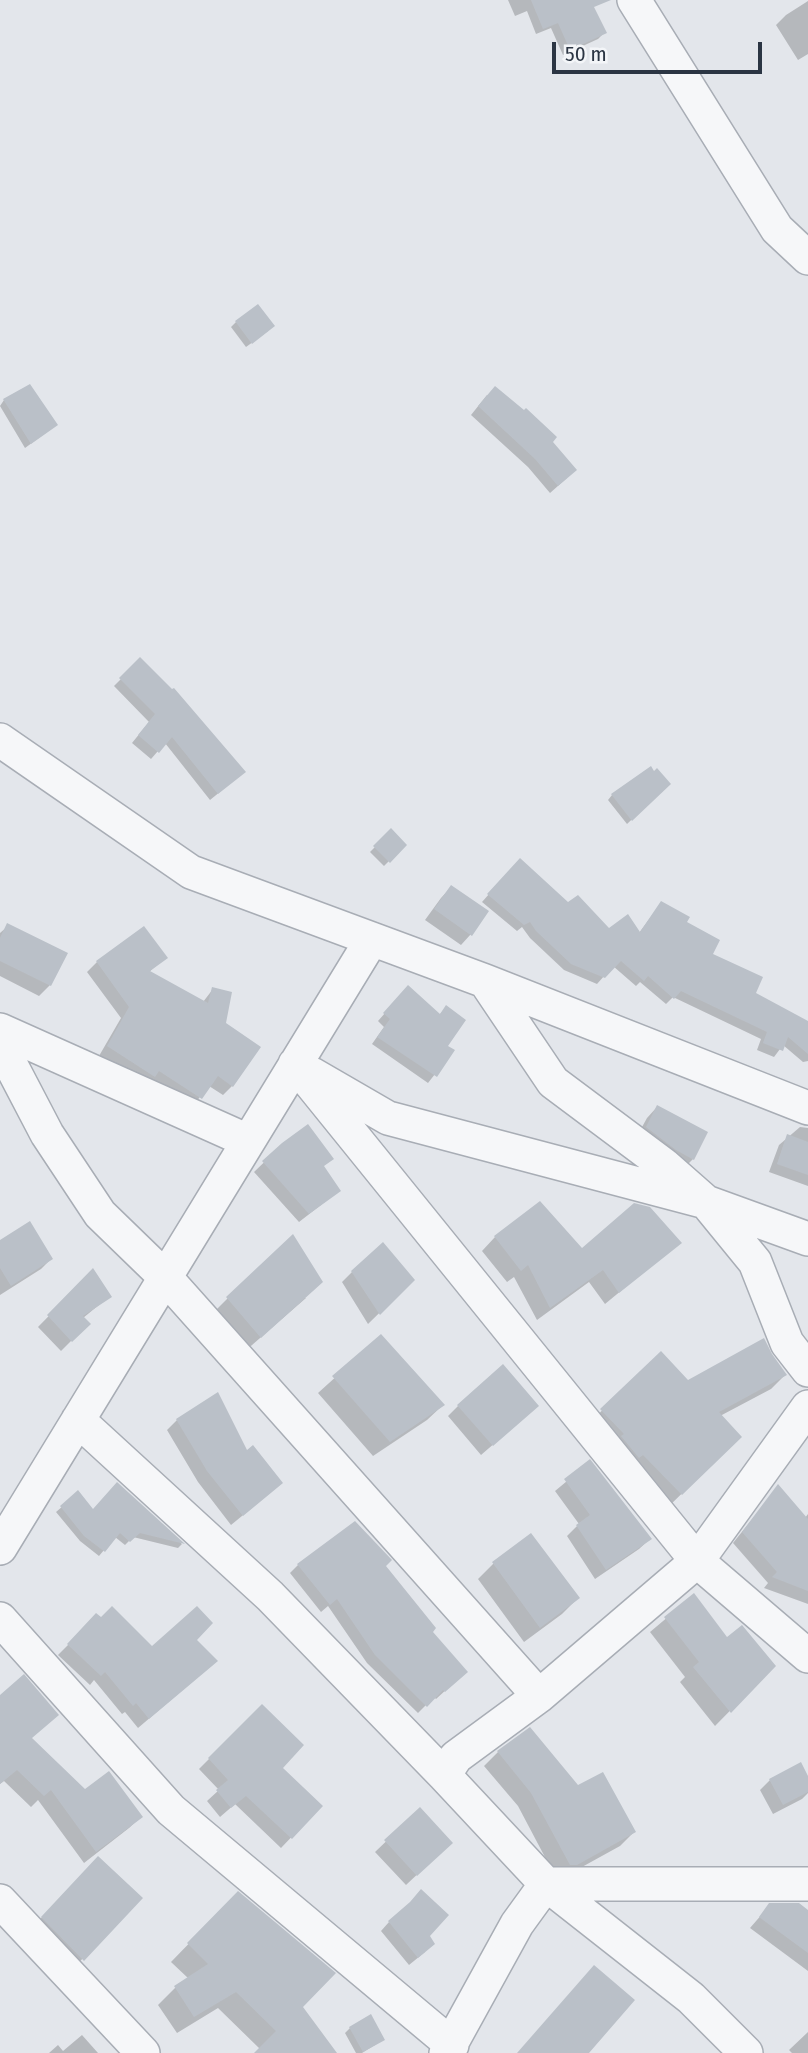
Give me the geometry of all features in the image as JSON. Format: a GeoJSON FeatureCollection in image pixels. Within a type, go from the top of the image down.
{"type":"FeatureCollection","features":[{"type":"Feature","properties":{"kind":"street"},"geometry":{"type":"LineString","coordinates":[[634,0],[777,229],[808,258]]}},
{"type":"Feature","properties":{"kind":"street"},"geometry":{"type":"LineString","coordinates":[[0,740],[191,872],[485,981],[808,1108]]}},
{"type":"Feature","properties":{"kind":"street"},"geometry":{"type":"LineString","coordinates":[[0,1548],[372,939]]}},
{"type":"Feature","properties":{"kind":"street"},"geometry":{"type":"LineString","coordinates":[[485,981],[553,1082],[664,1166],[706,1202],[755,1262],[787,1343],[808,1370]]}},
{"type":"Feature","properties":{"kind":"street"},"geometry":{"type":"LineString","coordinates":[[0,1030],[248,1141]]}},
{"type":"Feature","properties":{"kind":"street"},"geometry":{"type":"LineString","coordinates":[[0,1044],[47,1134],[100,1214],[166,1277],[539,1696]]}},
{"type":"Feature","properties":{"kind":"street"},"geometry":{"type":"LineString","coordinates":[[295,1064],[388,1118],[706,1202],[808,1239]]}},
{"type":"Feature","properties":{"kind":"street"},"geometry":{"type":"LineString","coordinates":[[295,1064],[697,1561],[808,1656]]}},
{"type":"Feature","properties":{"kind":"street"},"geometry":{"type":"LineString","coordinates":[[444,1775],[456,1757],[539,1696],[697,1561],[808,1407]]}},
{"type":"Feature","properties":{"kind":"street"},"geometry":{"type":"LineString","coordinates":[[78,1420],[270,1596],[546,1884],[691,1998],[746,2053]]}},
{"type":"Feature","properties":{"kind":"street"},"geometry":{"type":"LineString","coordinates":[[0,1619],[171,1810],[449,2049],[517,1924],[546,1884]]}},
{"type":"Feature","properties":{"kind":"street"},"geometry":{"type":"LineString","coordinates":[[546,1884],[808,1884]]}},
{"type":"Feature","properties":{"kind":"street"},"geometry":{"type":"LineString","coordinates":[[0,1901],[143,2053]]}},
{"type":"Feature","properties":{"kind":"building"},"geometry":{"type":"Polygon","coordinates":[[[531,0],[611,0],[594,7],[607,33],[570,50],[558,23],[543,29],[531,0]]]}},
{"type":"Feature","properties":{"kind":"building"},"geometry":{"type":"Polygon","coordinates":[[[258,304],[275,326],[252,344],[235,321],[258,304]]]}},
{"type":"Feature","properties":{"kind":"building"},"geometry":{"type":"Polygon","coordinates":[[[30,384],[58,425],[31,444],[3,399],[30,384]]]}},
{"type":"Feature","properties":{"kind":"building"},"geometry":{"type":"Polygon","coordinates":[[[495,386],[524,410],[526,408],[557,437],[553,442],[577,470],[558,486],[535,459],[478,406],[495,386]]]}},
{"type":"Feature","properties":{"kind":"building"},"geometry":{"type":"Polygon","coordinates":[[[140,657],[174,688],[246,772],[218,794],[172,737],[159,753],[138,735],[155,714],[119,678],[140,657]]]}},
{"type":"Feature","properties":{"kind":"building"},"geometry":{"type":"Polygon","coordinates":[[[651,766],[654,771],[657,768],[671,784],[632,821],[611,794],[651,766]]]}},
{"type":"Feature","properties":{"kind":"building"},"geometry":{"type":"Polygon","coordinates":[[[391,828],[407,845],[390,863],[373,846],[391,828]]]}},
{"type":"Feature","properties":{"kind":"building"},"geometry":{"type":"Polygon","coordinates":[[[520,858],[568,902],[578,895],[609,928],[628,914],[640,932],[661,901],[690,917],[687,922],[720,940],[713,954],[763,977],[756,993],[808,1021],[808,1054],[788,1037],[783,1051],[763,1043],[767,1032],[681,991],[674,999],[648,976],[644,981],[621,961],[605,978],[571,964],[530,922],[524,925],[487,894],[520,858]]]}},
{"type":"Feature","properties":{"kind":"building"},"geometry":{"type":"Polygon","coordinates":[[[451,885],[489,911],[472,936],[434,909],[451,885]]]}},
{"type":"Feature","properties":{"kind":"building"},"geometry":{"type":"Polygon","coordinates":[[[7,923],[68,953],[51,986],[0,961],[0,938],[7,923]]]}},
{"type":"Feature","properties":{"kind":"building"},"geometry":{"type":"Polygon","coordinates":[[[144,926],[168,958],[150,971],[208,1003],[212,987],[232,992],[226,1023],[261,1047],[233,1087],[218,1076],[202,1099],[159,1071],[155,1077],[107,1046],[129,1007],[96,961],[144,926]]]}},
{"type":"Feature","properties":{"kind":"building"},"geometry":{"type":"Polygon","coordinates":[[[408,985],[440,1014],[446,1005],[466,1020],[448,1046],[455,1050],[437,1077],[377,1037],[390,1019],[383,1013],[408,985]]]}},
{"type":"Feature","properties":{"kind":"building"},"geometry":{"type":"Polygon","coordinates":[[[657,1105],[708,1132],[694,1160],[646,1127],[657,1105]]]}},
{"type":"Feature","properties":{"kind":"building"},"geometry":{"type":"Polygon","coordinates":[[[308,1124],[334,1159],[324,1166],[341,1191],[309,1214],[262,1161],[308,1124]]]}},
{"type":"Feature","properties":{"kind":"building"},"geometry":{"type":"Polygon","coordinates":[[[787,1134],[808,1142],[808,1175],[777,1164],[787,1134]]]}},
{"type":"Feature","properties":{"kind":"building"},"geometry":{"type":"Polygon","coordinates":[[[540,1201],[582,1248],[634,1203],[650,1207],[682,1243],[619,1293],[603,1270],[550,1308],[528,1265],[521,1271],[494,1236],[540,1201]]]}},
{"type":"Feature","properties":{"kind":"building"},"geometry":{"type":"Polygon","coordinates":[[[30,1221],[53,1259],[11,1286],[0,1268],[0,1240],[30,1221]]]}},
{"type":"Feature","properties":{"kind":"building"},"geometry":{"type":"Polygon","coordinates":[[[293,1234],[323,1282],[261,1338],[226,1297],[293,1234]]]}},
{"type":"Feature","properties":{"kind":"building"},"geometry":{"type":"Polygon","coordinates":[[[383,1242],[415,1280],[380,1315],[351,1271],[383,1242]]]}},
{"type":"Feature","properties":{"kind":"building"},"geometry":{"type":"Polygon","coordinates":[[[93,1268],[112,1297],[83,1316],[91,1324],[72,1342],[47,1315],[93,1268]]]}},
{"type":"Feature","properties":{"kind":"building"},"geometry":{"type":"Polygon","coordinates":[[[381,1334],[445,1405],[390,1442],[332,1376],[381,1334]]]}},
{"type":"Feature","properties":{"kind":"building"},"geometry":{"type":"Polygon","coordinates":[[[764,1338],[787,1375],[719,1412],[742,1437],[682,1495],[643,1455],[639,1458],[621,1436],[624,1434],[600,1409],[661,1351],[688,1380],[764,1338]]]}},
{"type":"Feature","properties":{"kind":"building"},"geometry":{"type":"Polygon","coordinates":[[[503,1364],[539,1406],[493,1446],[457,1405],[503,1364]]]}},
{"type":"Feature","properties":{"kind":"building"},"geometry":{"type":"Polygon","coordinates":[[[218,1392],[247,1450],[253,1445],[283,1483],[243,1516],[207,1471],[176,1419],[218,1392]]]}},
{"type":"Feature","properties":{"kind":"building"},"geometry":{"type":"Polygon","coordinates":[[[590,1459],[652,1539],[606,1570],[576,1525],[590,1515],[564,1479],[590,1459]]]}},
{"type":"Feature","properties":{"kind":"building"},"geometry":{"type":"Polygon","coordinates":[[[117,1482],[185,1544],[140,1533],[130,1542],[120,1533],[105,1552],[84,1536],[60,1506],[78,1490],[93,1509],[117,1482]]]}},
{"type":"Feature","properties":{"kind":"building"},"geometry":{"type":"Polygon","coordinates":[[[778,1484],[808,1519],[808,1591],[772,1577],[777,1572],[742,1532],[778,1484]]]}},
{"type":"Feature","properties":{"kind":"building"},"geometry":{"type":"Polygon","coordinates":[[[355,1521],[392,1560],[386,1566],[436,1628],[433,1632],[468,1672],[445,1692],[443,1690],[427,1707],[375,1655],[337,1599],[330,1605],[297,1564],[355,1521]]]}},
{"type":"Feature","properties":{"kind":"building"},"geometry":{"type":"Polygon","coordinates":[[[531,1533],[580,1598],[540,1628],[492,1562],[531,1533]]]}},
{"type":"Feature","properties":{"kind":"building"},"geometry":{"type":"Polygon","coordinates":[[[694,1593],[727,1637],[742,1625],[776,1666],[731,1713],[693,1667],[699,1662],[664,1617],[694,1593]]]}},
{"type":"Feature","properties":{"kind":"building"},"geometry":{"type":"Polygon","coordinates":[[[112,1606],[152,1646],[197,1606],[213,1623],[197,1640],[218,1661],[149,1719],[136,1703],[133,1706],[105,1672],[101,1676],[67,1644],[96,1613],[101,1617],[112,1606]]]}},
{"type":"Feature","properties":{"kind":"building"},"geometry":{"type":"Polygon","coordinates":[[[24,1674],[59,1715],[32,1738],[85,1789],[109,1771],[143,1817],[96,1852],[51,1790],[44,1796],[17,1770],[0,1784],[0,1695],[24,1674]]]}},
{"type":"Feature","properties":{"kind":"building"},"geometry":{"type":"Polygon","coordinates":[[[262,1704],[304,1745],[283,1768],[323,1806],[292,1839],[246,1796],[231,1808],[216,1790],[228,1780],[208,1758],[262,1704]]]}},
{"type":"Feature","properties":{"kind":"building"},"geometry":{"type":"Polygon","coordinates":[[[530,1727],[578,1785],[603,1772],[636,1832],[577,1865],[570,1865],[531,1793],[497,1751],[530,1727]]]}},
{"type":"Feature","properties":{"kind":"building"},"geometry":{"type":"Polygon","coordinates":[[[801,1762],[808,1776],[808,1792],[783,1805],[769,1779],[801,1762]]]}},
{"type":"Feature","properties":{"kind":"building"},"geometry":{"type":"Polygon","coordinates":[[[420,1807],[453,1843],[417,1876],[384,1840],[420,1807]]]}},
{"type":"Feature","properties":{"kind":"building"},"geometry":{"type":"Polygon","coordinates":[[[98,1856],[143,1898],[84,1961],[41,1917],[98,1856]]]}},
{"type":"Feature","properties":{"kind":"building"},"geometry":{"type":"Polygon","coordinates":[[[421,1889],[449,1915],[430,1936],[435,1944],[418,1958],[388,1921],[421,1889]]]}},
{"type":"Feature","properties":{"kind":"building"},"geometry":{"type":"Polygon","coordinates":[[[238,1891],[336,1973],[303,2007],[337,2053],[254,2053],[276,2031],[236,1992],[194,2017],[174,1986],[208,1964],[187,1943],[238,1891]]]}},
{"type":"Feature","properties":{"kind":"building"},"geometry":{"type":"Polygon","coordinates":[[[769,1903],[799,1903],[808,1910],[808,1953],[759,1917],[769,1903]]]}},
{"type":"Feature","properties":{"kind":"building"},"geometry":{"type":"Polygon","coordinates":[[[594,1965],[635,2000],[589,2053],[517,2053],[594,1965]]]}},
{"type":"Feature","properties":{"kind":"building"},"geometry":{"type":"Polygon","coordinates":[[[371,2014],[385,2040],[363,2052],[349,2027],[371,2014]]]}}]}
